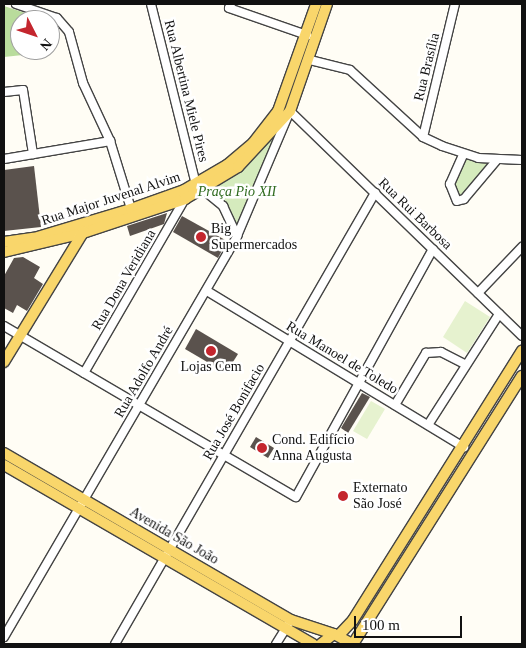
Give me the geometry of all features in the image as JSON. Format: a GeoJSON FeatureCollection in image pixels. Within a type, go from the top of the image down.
{"type":"FeatureCollection","features":[{"type":"Feature","properties":{"kind":"main road"},"geometry":{"type":"LineString","coordinates":[[200,186],[227,166],[266,128],[288,91],[316,4]]}},
{"type":"Feature","properties":{"kind":"main road"},"geometry":{"type":"LineString","coordinates":[[200,186],[259,150],[290,111],[310,60],[327,4]]}},
{"type":"Feature","properties":{"kind":"main road","name":"Rua Major Juvenal Alvim"},"geometry":{"type":"LineString","coordinates":[[4,242],[133,213],[185,199],[200,186]]}},
{"type":"Feature","properties":{"kind":"main road","name":"Rua Major Juvenal Alvim"},"geometry":{"type":"LineString","coordinates":[[4,252],[83,233],[200,186]]}},
{"type":"Feature","properties":{"kind":"main road"},"geometry":{"type":"LineString","coordinates":[[4,362],[91,222]]}},
{"type":"Feature","properties":{"kind":"main road"},"geometry":{"type":"LineString","coordinates":[[321,644],[337,634],[464,447],[522,351]]}},
{"type":"Feature","properties":{"kind":"main road"},"geometry":{"type":"LineString","coordinates":[[337,634],[352,644],[522,376]]}},
{"type":"Feature","properties":{"kind":"main road","name":"Avenida São João"},"geometry":{"type":"LineString","coordinates":[[4,453],[34,476],[288,624],[313,644]]}},
{"type":"Feature","properties":{"kind":"main road","name":"Avenida São João"},"geometry":{"type":"LineString","coordinates":[[4,465],[34,476]]}},
{"type":"Feature","properties":{"kind":"main road","name":"Avenida São João"},"geometry":{"type":"LineString","coordinates":[[288,624],[337,634]]}},
{"type":"Feature","properties":{"kind":"street"},"geometry":{"type":"LineString","coordinates":[[16,4],[65,25],[84,83],[110,141],[133,213]]}},
{"type":"Feature","properties":{"kind":"street","name":"Rua Albertina Miele Pires"},"geometry":{"type":"LineString","coordinates":[[151,4],[200,186]]}},
{"type":"Feature","properties":{"kind":"street","name":"Rua Brasília"},"geometry":{"type":"LineString","coordinates":[[423,137],[455,4]]}},
{"type":"Feature","properties":{"kind":"street"},"geometry":{"type":"LineString","coordinates":[[230,6],[307,35]]}},
{"type":"Feature","properties":{"kind":"street"},"geometry":{"type":"LineString","coordinates":[[310,60],[350,70],[423,137],[463,154],[496,161],[522,160]]}},
{"type":"Feature","properties":{"kind":"street"},"geometry":{"type":"LineString","coordinates":[[4,92],[23,90],[33,154]]}},
{"type":"Feature","properties":{"kind":"street","name":"Rua Rui Barbosa"},"geometry":{"type":"LineString","coordinates":[[290,111],[522,336]]}},
{"type":"Feature","properties":{"kind":"street","name":"Rua Adolfo André"},"geometry":{"type":"LineString","coordinates":[[4,638],[207,291],[236,236],[290,111]]}},
{"type":"Feature","properties":{"kind":"street"},"geometry":{"type":"LineString","coordinates":[[4,159],[110,141]]}},
{"type":"Feature","properties":{"kind":"street"},"geometry":{"type":"LineString","coordinates":[[463,154],[450,184],[457,201],[464,199],[496,161]]}},
{"type":"Feature","properties":{"kind":"street"},"geometry":{"type":"LineString","coordinates":[[200,186],[223,206],[236,236]]}},
{"type":"Feature","properties":{"kind":"street","name":"Rua José Bonifacio"},"geometry":{"type":"LineString","coordinates":[[116,644],[374,193]]}},
{"type":"Feature","properties":{"kind":"street","name":"Rua Dona Veridiana"},"geometry":{"type":"LineString","coordinates":[[84,373],[185,199]]}},
{"type":"Feature","properties":{"kind":"street"},"geometry":{"type":"LineString","coordinates":[[478,293],[522,247]]}},
{"type":"Feature","properties":{"kind":"street"},"geometry":{"type":"LineString","coordinates":[[4,326],[296,497],[433,250]]}},
{"type":"Feature","properties":{"kind":"street","name":"Rua Manoel de Toledo"},"geometry":{"type":"LineString","coordinates":[[207,291],[464,447]]}},
{"type":"Feature","properties":{"kind":"street"},"geometry":{"type":"LineString","coordinates":[[428,425],[499,314]]}},
{"type":"Feature","properties":{"kind":"street"},"geometry":{"type":"LineString","coordinates":[[395,405],[426,353],[441,352],[466,365]]}},
{"type":"Feature","properties":{"kind":"street"},"geometry":{"type":"LineString","coordinates":[[276,644],[288,624]]}},
{"type":"Feature","properties":{"kind":"green space"},"geometry":{"type":"Polygon","coordinates":[[[4,6],[16,10],[10,10],[10,56],[4,57],[4,6]]]}},
{"type":"Feature","properties":{"kind":"green space","name":"Praça Pio XII"},"geometry":{"type":"Polygon","coordinates":[[[286,118],[237,233],[232,219],[206,189],[286,118]]]}},
{"type":"Feature","properties":{"kind":"green space"},"geometry":{"type":"Polygon","coordinates":[[[464,156],[494,162],[459,198],[453,184],[464,156]]]}},
{"type":"Feature","properties":{"kind":"green space"},"geometry":{"type":"Polygon","coordinates":[[[465,301],[490,317],[467,353],[443,337],[465,301]]]}},
{"type":"Feature","properties":{"kind":"green space"},"geometry":{"type":"Polygon","coordinates":[[[371,401],[385,409],[367,439],[353,431],[371,401]]]}},
{"type":"Feature","properties":{"kind":"building"},"geometry":{"type":"Polygon","coordinates":[[[34,166],[41,227],[4,231],[4,170],[34,166]]]}},
{"type":"Feature","properties":{"kind":"building"},"geometry":{"type":"Polygon","coordinates":[[[167,213],[164,224],[130,236],[127,226],[167,213]]]}},
{"type":"Feature","properties":{"kind":"building","name":"Big Supermercados"},"geometry":{"type":"Polygon","coordinates":[[[182,216],[227,241],[218,258],[173,232],[182,216]]]}},
{"type":"Feature","properties":{"kind":"building"},"geometry":{"type":"Polygon","coordinates":[[[23,257],[40,267],[34,278],[43,284],[27,311],[17,305],[13,313],[4,308],[4,276],[14,258],[23,257]]]}},
{"type":"Feature","properties":{"kind":"building","name":"Lojas Cem"},"geometry":{"type":"Polygon","coordinates":[[[196,329],[238,354],[226,373],[185,349],[196,329]]]}},
{"type":"Feature","properties":{"kind":"building"},"geometry":{"type":"Polygon","coordinates":[[[362,393],[370,397],[348,433],[341,428],[362,393]]]}},
{"type":"Feature","properties":{"kind":"building","name":"Cond. Edifício Anna Augusta"},"geometry":{"type":"Polygon","coordinates":[[[256,437],[274,448],[268,458],[250,447],[256,437]]]}},
{"type":"Feature","properties":{"kind":"place","name":"Big Supermercados"},"geometry":{"type":"Point","coordinates":[201,237]}},
{"type":"Feature","properties":{"kind":"place","name":"Lojas Cem"},"geometry":{"type":"Point","coordinates":[211,351]}},
{"type":"Feature","properties":{"kind":"place","name":"Cond. Edifício Anna Augusta"},"geometry":{"type":"Point","coordinates":[262,448]}},
{"type":"Feature","properties":{"kind":"place","name":"Externato São José"},"geometry":{"type":"Point","coordinates":[343,496]}}]}
